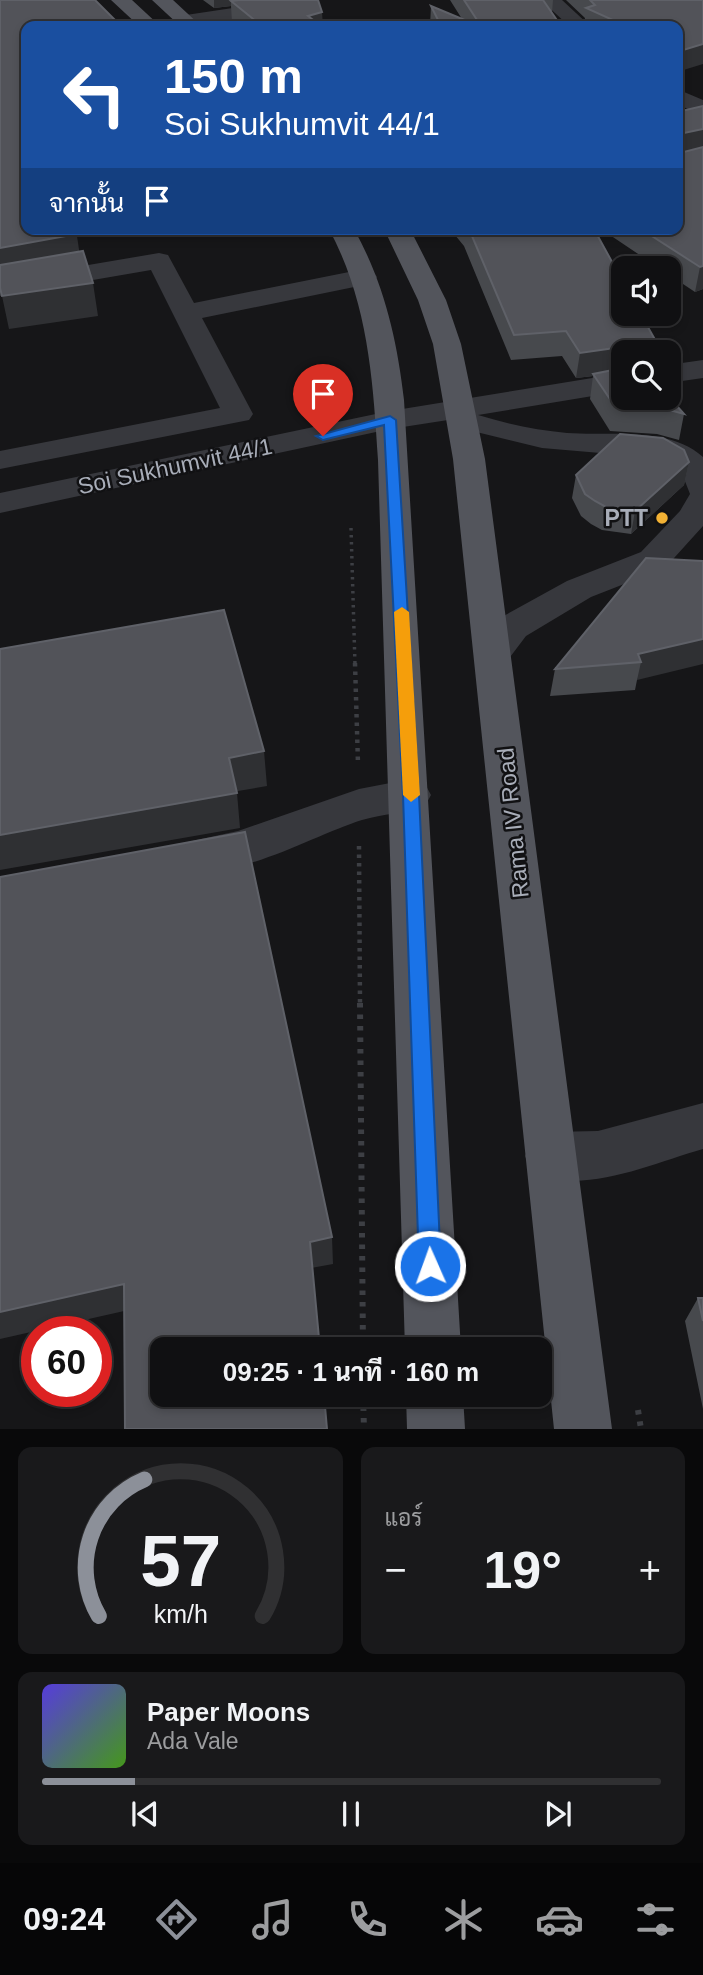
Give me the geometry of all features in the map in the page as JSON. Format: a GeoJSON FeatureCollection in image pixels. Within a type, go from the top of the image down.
{"type":"FeatureCollection","features":[{"type":"Feature","properties":{"kind":"main road"},"geometry":{"type":"LineString","coordinates":[[121,0],[144,21]]}},
{"type":"Feature","properties":{"kind":"main road"},"geometry":{"type":"LineString","coordinates":[[162,0],[185,21]]}},
{"type":"Feature","properties":{"kind":"main road"},"geometry":{"type":"LineString","coordinates":[[344,235],[364,276],[376,312],[390,420],[411,795],[433,1337]]}},
{"type":"Feature","properties":{"kind":"main road","name":"Rama IV Road"},"geometry":{"type":"LineString","coordinates":[[400,235],[432,300],[447,344],[462,414],[494,652],[583,1429]]}},
{"type":"Feature","properties":{"kind":"main road"},"geometry":{"type":"LineString","coordinates":[[435,1407],[436,1429]]}},
{"type":"Feature","properties":{"kind":"street"},"geometry":{"type":"LineString","coordinates":[[551,0],[574,21]]}},
{"type":"Feature","properties":{"kind":"street"},"geometry":{"type":"LineString","coordinates":[[203,21],[259,10]]}},
{"type":"Feature","properties":{"kind":"street"},"geometry":{"type":"LineString","coordinates":[[683,98],[703,108]]}},
{"type":"Feature","properties":{"kind":"street"},"geometry":{"type":"LineString","coordinates":[[0,288],[159,261],[238,414],[0,460]]}},
{"type":"Feature","properties":{"kind":"street"},"geometry":{"type":"LineString","coordinates":[[185,313],[364,276]]}},
{"type":"Feature","properties":{"kind":"street"},"geometry":{"type":"LineString","coordinates":[[681,372],[703,369]]}},
{"type":"Feature","properties":{"kind":"street","name":"Soi Sukhumvit 44/1"},"geometry":{"type":"LineString","coordinates":[[0,503],[390,420],[462,414],[611,384]]}},
{"type":"Feature","properties":{"kind":"street"},"geometry":{"type":"LineString","coordinates":[[462,414],[484,427],[564,442],[664,450],[692,463],[701,477],[703,489]]}},
{"type":"Feature","properties":{"kind":"street"},"geometry":{"type":"LineString","coordinates":[[494,652],[513,627],[579,589],[653,560],[693,517],[703,499]]}},
{"type":"Feature","properties":{"kind":"street"},"geometry":{"type":"LineString","coordinates":[[160,862],[240,848],[359,805],[411,795]]}},
{"type":"Feature","properties":{"kind":"street"},"geometry":{"type":"LineString","coordinates":[[550,1156],[598,1155],[703,1126]]}},
{"type":"Feature","properties":{"kind":"path"},"geometry":{"type":"LineString","coordinates":[[363,1407],[364,1429]]}},
{"type":"Feature","properties":{"kind":"building"},"geometry":{"type":"Polygon","coordinates":[[[0,0],[95,0],[116,21],[21,21],[21,235],[72,235],[0,248],[0,0]]]}},
{"type":"Feature","properties":{"kind":"building"},"geometry":{"type":"Polygon","coordinates":[[[318,0],[322,12],[308,16],[314,21],[256,21],[231,1],[318,0]]]}},
{"type":"Feature","properties":{"kind":"building"},"geometry":{"type":"Polygon","coordinates":[[[464,0],[543,0],[558,21],[478,21],[464,0]]]}},
{"type":"Feature","properties":{"kind":"building"},"geometry":{"type":"Polygon","coordinates":[[[590,0],[703,0],[703,44],[683,50],[683,21],[615,21],[586,8],[595,5],[590,0]]]}},
{"type":"Feature","properties":{"kind":"building"},"geometry":{"type":"Polygon","coordinates":[[[431,6],[467,21],[438,21],[431,6]]]}},
{"type":"Feature","properties":{"kind":"building"},"geometry":{"type":"Polygon","coordinates":[[[703,106],[703,129],[683,133],[683,111],[703,106]]]}},
{"type":"Feature","properties":{"kind":"building"},"geometry":{"type":"Polygon","coordinates":[[[703,147],[703,266],[700,267],[650,235],[683,235],[683,152],[703,147]]]}},
{"type":"Feature","properties":{"kind":"building"},"geometry":{"type":"Polygon","coordinates":[[[472,235],[597,235],[611,260],[611,326],[647,326],[655,340],[611,340],[611,349],[580,353],[566,331],[514,335],[472,235]]]}},
{"type":"Feature","properties":{"kind":"building"},"geometry":{"type":"Polygon","coordinates":[[[83,251],[93,283],[2,296],[0,265],[83,251]]]}},
{"type":"Feature","properties":{"kind":"building"},"geometry":{"type":"Polygon","coordinates":[[[611,370],[611,401],[593,374],[611,370]]]}},
{"type":"Feature","properties":{"kind":"building"},"geometry":{"type":"Polygon","coordinates":[[[620,434],[663,438],[684,450],[689,462],[635,511],[606,507],[595,501],[585,494],[576,475],[620,434]]]}},
{"type":"Feature","properties":{"kind":"building"},"geometry":{"type":"Polygon","coordinates":[[[646,558],[703,561],[703,639],[638,654],[641,662],[555,669],[646,558]]]}},
{"type":"Feature","properties":{"kind":"building"},"geometry":{"type":"Polygon","coordinates":[[[224,610],[264,751],[229,758],[237,793],[0,835],[0,649],[224,610]]]}},
{"type":"Feature","properties":{"kind":"building"},"geometry":{"type":"Polygon","coordinates":[[[245,832],[332,1237],[310,1242],[319,1337],[150,1337],[150,1407],[325,1407],[327,1429],[125,1429],[124,1284],[0,1312],[0,877],[245,832]]]}},
{"type":"Feature","properties":{"kind":"building"},"geometry":{"type":"Polygon","coordinates":[[[698,1298],[703,1298],[703,1321],[698,1298]]]}},
{"type":"Feature","properties":{"kind":"slow traffic"},"geometry":{"type":"LineString","coordinates":[[402,612],[411,795]]}},
{"type":"Feature","properties":{"kind":"place","name":"PTT"},"geometry":{"type":"Point","coordinates":[662,518]}},
{"type":"Feature","properties":{"kind":"route"},"geometry":{"type":"LineString","coordinates":[[323,436],[390,420],[411,795],[430,1266]]}}]}
